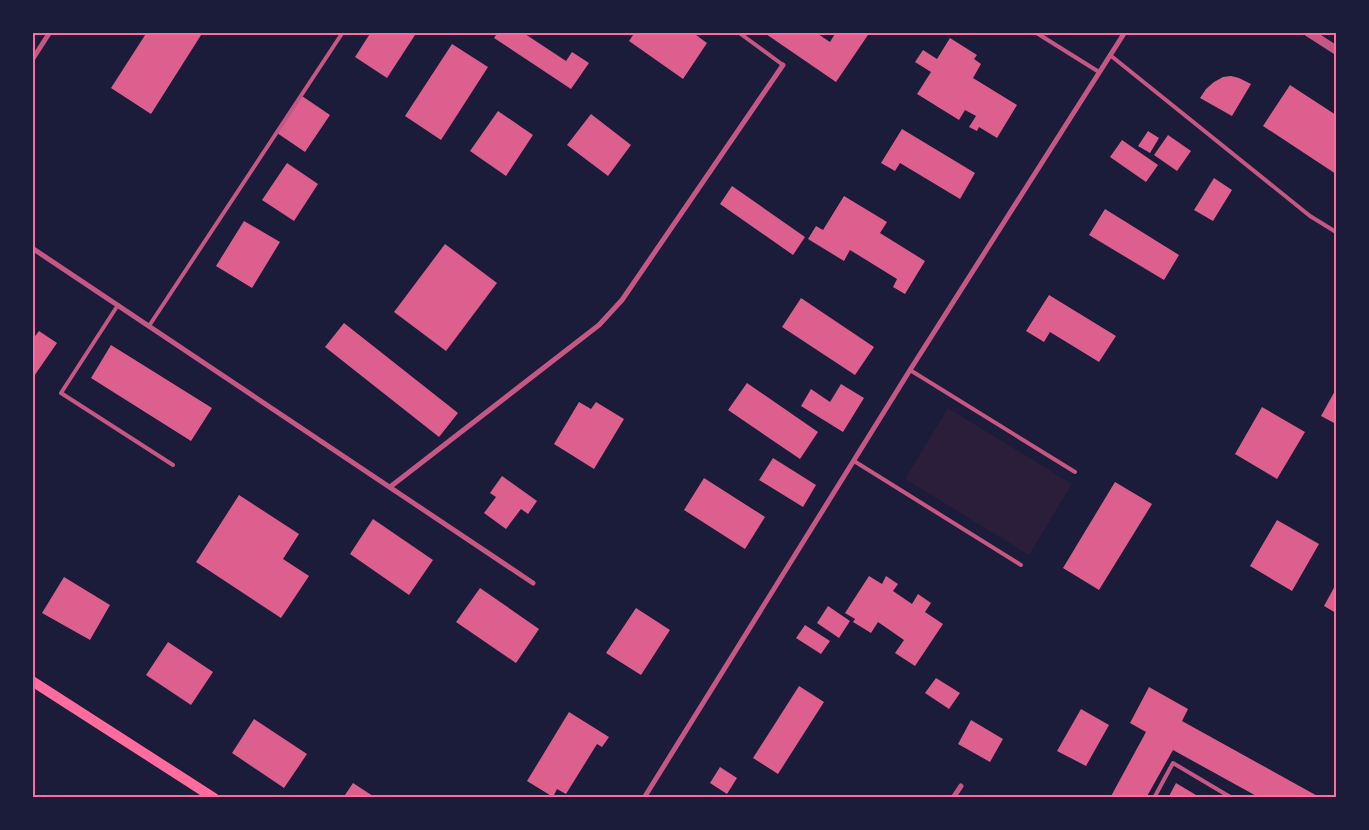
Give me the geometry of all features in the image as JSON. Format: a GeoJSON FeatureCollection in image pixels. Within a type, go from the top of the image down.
{"type":"FeatureCollection","features":[{"type":"Feature","properties":{"kind":"main road"},"geometry":{"type":"LineString","coordinates":[[32,681],[214,798]]}},
{"type":"Feature","properties":{"kind":"street"},"geometry":{"type":"LineString","coordinates":[[32,60],[50,32]]}},
{"type":"Feature","properties":{"kind":"street"},"geometry":{"type":"LineString","coordinates":[[644,798],[910,370],[1124,32]]}},
{"type":"Feature","properties":{"kind":"street"},"geometry":{"type":"LineString","coordinates":[[1308,32],[1336,50]]}},
{"type":"Feature","properties":{"kind":"street"},"geometry":{"type":"LineString","coordinates":[[390,488],[599,325],[622,300],[783,65]]}},
{"type":"Feature","properties":{"kind":"street"},"geometry":{"type":"LineString","coordinates":[[32,248],[534,583]]}},
{"type":"Feature","properties":{"kind":"street"},"geometry":{"type":"LineString","coordinates":[[954,798],[961,786]]}},
{"type":"Feature","properties":{"kind":"lane"},"geometry":{"type":"LineString","coordinates":[[149,326],[343,32]]}},
{"type":"Feature","properties":{"kind":"lane"},"geometry":{"type":"LineString","coordinates":[[738,32],[783,65]]}},
{"type":"Feature","properties":{"kind":"lane"},"geometry":{"type":"LineString","coordinates":[[1035,32],[1099,72]]}},
{"type":"Feature","properties":{"kind":"lane"},"geometry":{"type":"LineString","coordinates":[[1110,55],[1310,216],[1336,232]]}},
{"type":"Feature","properties":{"kind":"lane"},"geometry":{"type":"LineString","coordinates":[[118,305],[60,393],[173,465]]}},
{"type":"Feature","properties":{"kind":"lane"},"geometry":{"type":"LineString","coordinates":[[910,370],[1074,472]]}},
{"type":"Feature","properties":{"kind":"lane"},"geometry":{"type":"LineString","coordinates":[[854,461],[1021,564]]}},
{"type":"Feature","properties":{"kind":"lane"},"geometry":{"type":"LineString","coordinates":[[1154,798],[1173,763],[1232,798]]}},
{"type":"Feature","properties":{"kind":"shaded area"},"geometry":{"type":"Polygon","coordinates":[[[948,408],[1072,484],[1029,555],[905,479],[948,408]]]}},
{"type":"Feature","properties":{"kind":"building"},"geometry":{"type":"Polygon","coordinates":[[[147,32],[203,32],[151,114],[111,88],[147,32]]]}},
{"type":"Feature","properties":{"kind":"building"},"geometry":{"type":"Polygon","coordinates":[[[371,32],[417,32],[387,78],[355,57],[371,32]]]}},
{"type":"Feature","properties":{"kind":"building"},"geometry":{"type":"Polygon","coordinates":[[[498,32],[522,32],[566,61],[572,52],[589,63],[571,89],[494,38],[498,32]]]}},
{"type":"Feature","properties":{"kind":"building"},"geometry":{"type":"Polygon","coordinates":[[[635,32],[692,32],[707,43],[683,79],[629,41],[635,32]]]}},
{"type":"Feature","properties":{"kind":"building"},"geometry":{"type":"Polygon","coordinates":[[[763,32],[815,32],[830,42],[836,32],[870,32],[836,82],[763,32]]]}},
{"type":"Feature","properties":{"kind":"building"},"geometry":{"type":"Polygon","coordinates":[[[950,38],[977,55],[974,59],[981,64],[973,78],[1017,105],[997,138],[979,127],[977,131],[969,127],[976,116],[965,110],[959,120],[917,94],[931,72],[915,62],[923,50],[937,59],[950,38]]]}},
{"type":"Feature","properties":{"kind":"building"},"geometry":{"type":"Polygon","coordinates":[[[452,44],[488,67],[441,140],[405,116],[452,44]]]}},
{"type":"Feature","properties":{"kind":"building"},"geometry":{"type":"Polygon","coordinates":[[[1231,76],[1251,84],[1232,116],[1200,98],[1214,82],[1223,77],[1231,76]]]}},
{"type":"Feature","properties":{"kind":"building"},"geometry":{"type":"Polygon","coordinates":[[[1290,85],[1336,115],[1336,174],[1263,126],[1290,85]]]}},
{"type":"Feature","properties":{"kind":"building"},"geometry":{"type":"Polygon","coordinates":[[[302,96],[330,115],[305,152],[277,133],[302,96]]]}},
{"type":"Feature","properties":{"kind":"building"},"geometry":{"type":"Polygon","coordinates":[[[498,111],[533,135],[506,176],[470,151],[498,111]]]}},
{"type":"Feature","properties":{"kind":"building"},"geometry":{"type":"Polygon","coordinates":[[[591,114],[631,145],[608,176],[567,145],[591,114]]]}},
{"type":"Feature","properties":{"kind":"building"},"geometry":{"type":"Polygon","coordinates":[[[902,129],[975,173],[960,199],[900,163],[895,171],[881,163],[902,129]]]}},
{"type":"Feature","properties":{"kind":"building"},"geometry":{"type":"Polygon","coordinates":[[[1148,131],[1159,138],[1150,153],[1138,146],[1148,131]]]}},
{"type":"Feature","properties":{"kind":"building"},"geometry":{"type":"Polygon","coordinates":[[[1168,135],[1191,151],[1177,171],[1154,155],[1168,135]]]}},
{"type":"Feature","properties":{"kind":"building"},"geometry":{"type":"Polygon","coordinates":[[[1122,140],[1158,165],[1146,182],[1110,157],[1122,140]]]}},
{"type":"Feature","properties":{"kind":"building"},"geometry":{"type":"Polygon","coordinates":[[[287,163],[318,184],[294,221],[262,200],[287,163]]]}},
{"type":"Feature","properties":{"kind":"building"},"geometry":{"type":"Polygon","coordinates":[[[1214,178],[1232,190],[1213,221],[1194,210],[1214,178]]]}},
{"type":"Feature","properties":{"kind":"building"},"geometry":{"type":"Polygon","coordinates":[[[732,186],[805,237],[793,255],[720,204],[732,186]]]}},
{"type":"Feature","properties":{"kind":"building"},"geometry":{"type":"Polygon","coordinates":[[[844,196],[887,222],[880,233],[925,261],[905,294],[893,287],[897,279],[850,250],[844,261],[808,239],[816,226],[823,230],[844,196]]]}},
{"type":"Feature","properties":{"kind":"building"},"geometry":{"type":"Polygon","coordinates":[[[1105,209],[1179,255],[1164,280],[1089,235],[1105,209]]]}},
{"type":"Feature","properties":{"kind":"building"},"geometry":{"type":"Polygon","coordinates":[[[244,221],[280,242],[252,288],[216,266],[244,221]]]}},
{"type":"Feature","properties":{"kind":"building"},"geometry":{"type":"Polygon","coordinates":[[[445,244],[497,283],[446,351],[394,312],[445,244]]]}},
{"type":"Feature","properties":{"kind":"building"},"geometry":{"type":"Polygon","coordinates":[[[1049,295],[1116,336],[1099,362],[1050,332],[1044,342],[1026,331],[1049,295]]]}},
{"type":"Feature","properties":{"kind":"building"},"geometry":{"type":"Polygon","coordinates":[[[801,298],[874,347],[855,375],[782,327],[801,298]]]}},
{"type":"Feature","properties":{"kind":"building"},"geometry":{"type":"Polygon","coordinates":[[[344,323],[458,413],[439,437],[325,347],[344,323]]]}},
{"type":"Feature","properties":{"kind":"building"},"geometry":{"type":"Polygon","coordinates":[[[39,331],[57,343],[32,379],[32,340],[39,331]]]}},
{"type":"Feature","properties":{"kind":"building"},"geometry":{"type":"Polygon","coordinates":[[[111,345],[212,408],[191,441],[91,378],[111,345]]]}},
{"type":"Feature","properties":{"kind":"building"},"geometry":{"type":"Polygon","coordinates":[[[747,383],[818,432],[800,459],[728,410],[747,383]]]}},
{"type":"Feature","properties":{"kind":"building"},"geometry":{"type":"Polygon","coordinates":[[[841,384],[864,398],[843,432],[801,406],[811,389],[830,402],[841,384]]]}},
{"type":"Feature","properties":{"kind":"building"},"geometry":{"type":"Polygon","coordinates":[[[1336,389],[1336,424],[1321,416],[1336,389]]]}},
{"type":"Feature","properties":{"kind":"building"},"geometry":{"type":"Polygon","coordinates":[[[579,402],[591,409],[596,402],[624,419],[594,469],[554,444],[579,402]]]}},
{"type":"Feature","properties":{"kind":"building"},"geometry":{"type":"Polygon","coordinates":[[[1262,407],[1305,432],[1277,479],[1235,454],[1262,407]]]}},
{"type":"Feature","properties":{"kind":"building"},"geometry":{"type":"Polygon","coordinates":[[[773,458],[816,485],[803,507],[759,480],[773,458]]]}},
{"type":"Feature","properties":{"kind":"building"},"geometry":{"type":"Polygon","coordinates":[[[502,476],[537,501],[528,514],[521,509],[506,529],[484,513],[496,497],[490,493],[502,476]]]}},
{"type":"Feature","properties":{"kind":"building"},"geometry":{"type":"Polygon","coordinates":[[[704,478],[765,517],[745,549],[684,510],[704,478]]]}},
{"type":"Feature","properties":{"kind":"building"},"geometry":{"type":"Polygon","coordinates":[[[1115,482],[1152,504],[1099,590],[1063,568],[1115,482]]]}},
{"type":"Feature","properties":{"kind":"building"},"geometry":{"type":"Polygon","coordinates":[[[239,495],[299,534],[283,559],[309,576],[281,618],[196,562],[239,495]]]}},
{"type":"Feature","properties":{"kind":"building"},"geometry":{"type":"Polygon","coordinates":[[[373,519],[433,560],[409,595],[350,554],[373,519]]]}},
{"type":"Feature","properties":{"kind":"building"},"geometry":{"type":"Polygon","coordinates":[[[1277,520],[1319,544],[1292,591],[1250,566],[1277,520]]]}},
{"type":"Feature","properties":{"kind":"building"},"geometry":{"type":"Polygon","coordinates":[[[869,576],[882,584],[886,576],[898,584],[893,591],[912,604],[918,594],[931,603],[925,612],[943,624],[915,666],[895,653],[904,640],[878,622],[871,633],[853,622],[855,619],[845,613],[869,576]]]}},
{"type":"Feature","properties":{"kind":"building"},"geometry":{"type":"Polygon","coordinates":[[[64,577],[110,605],[90,640],[42,613],[64,577]]]}},
{"type":"Feature","properties":{"kind":"building"},"geometry":{"type":"Polygon","coordinates":[[[1336,584],[1336,613],[1324,606],[1336,584]]]}},
{"type":"Feature","properties":{"kind":"building"},"geometry":{"type":"Polygon","coordinates":[[[480,588],[539,629],[516,663],[456,622],[480,588]]]}},
{"type":"Feature","properties":{"kind":"building"},"geometry":{"type":"Polygon","coordinates":[[[828,606],[850,621],[839,638],[817,623],[828,606]]]}},
{"type":"Feature","properties":{"kind":"building"},"geometry":{"type":"Polygon","coordinates":[[[636,608],[670,630],[641,675],[606,653],[636,608]]]}},
{"type":"Feature","properties":{"kind":"building"},"geometry":{"type":"Polygon","coordinates":[[[805,625],[830,641],[821,654],[796,638],[805,625]]]}},
{"type":"Feature","properties":{"kind":"building"},"geometry":{"type":"Polygon","coordinates":[[[168,642],[213,672],[191,705],[146,675],[168,642]]]}},
{"type":"Feature","properties":{"kind":"building"},"geometry":{"type":"Polygon","coordinates":[[[936,678],[960,693],[949,709],[925,693],[936,678]]]}},
{"type":"Feature","properties":{"kind":"building"},"geometry":{"type":"Polygon","coordinates":[[[799,686],[824,702],[778,774],[753,758],[799,686]]]}},
{"type":"Feature","properties":{"kind":"building"},"geometry":{"type":"Polygon","coordinates":[[[1149,687],[1188,709],[1182,721],[1321,798],[1260,798],[1173,750],[1146,798],[1110,798],[1146,732],[1130,723],[1149,687]]]}},
{"type":"Feature","properties":{"kind":"building"},"geometry":{"type":"Polygon","coordinates":[[[1081,709],[1109,725],[1086,766],[1057,751],[1081,709]]]}},
{"type":"Feature","properties":{"kind":"building"},"geometry":{"type":"Polygon","coordinates":[[[569,712],[609,737],[602,747],[597,744],[566,794],[557,789],[553,797],[527,781],[569,712]]]}},
{"type":"Feature","properties":{"kind":"building"},"geometry":{"type":"Polygon","coordinates":[[[254,719],[307,754],[284,788],[232,753],[254,719]]]}},
{"type":"Feature","properties":{"kind":"building"},"geometry":{"type":"Polygon","coordinates":[[[971,720],[1003,739],[990,762],[958,744],[971,720]]]}},
{"type":"Feature","properties":{"kind":"building"},"geometry":{"type":"Polygon","coordinates":[[[720,767],[737,778],[727,794],[710,783],[720,767]]]}},
{"type":"Feature","properties":{"kind":"building"},"geometry":{"type":"Polygon","coordinates":[[[353,783],[376,798],[343,798],[353,783]]]}},
{"type":"Feature","properties":{"kind":"building"},"geometry":{"type":"Polygon","coordinates":[[[1176,783],[1201,798],[1168,798],[1176,783]]]}}]}
